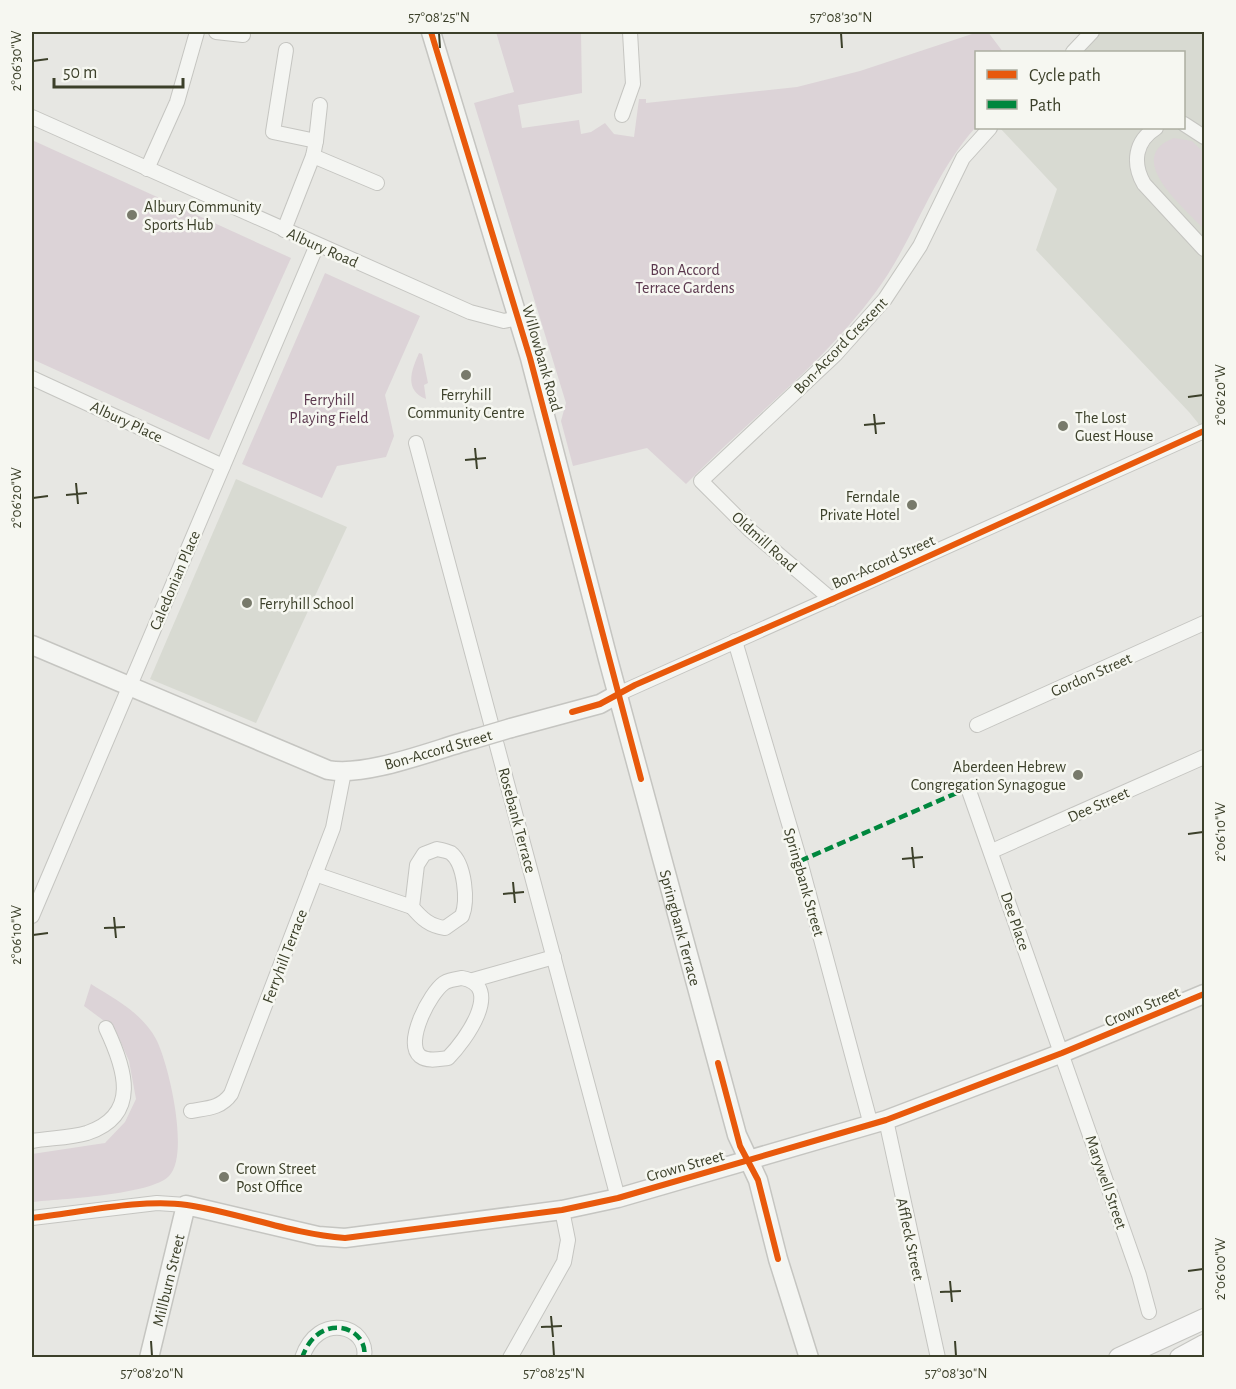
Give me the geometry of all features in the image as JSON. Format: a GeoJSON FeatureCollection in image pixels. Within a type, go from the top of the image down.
{"type":"FeatureCollection","features":[{"type":"Feature","properties":{"kind":"main road"},"geometry":{"type":"LineString","coordinates":[[1119,1358],[1204,1319]]}},
{"type":"Feature","properties":{"kind":"main road"},"geometry":{"type":"LineString","coordinates":[[1180,1358],[1204,1345]]}},
{"type":"Feature","properties":{"kind":"street"},"geometry":{"type":"LineString","coordinates":[[147,169],[177,102],[196,32]]}},
{"type":"Feature","properties":{"kind":"street"},"geometry":{"type":"LineString","coordinates":[[216,32],[243,35]]}},
{"type":"Feature","properties":{"kind":"street","name":"Willowbank Road"},"geometry":{"type":"LineString","coordinates":[[431,32],[518,318],[618,694]]}},
{"type":"Feature","properties":{"kind":"street"},"geometry":{"type":"LineString","coordinates":[[622,115],[633,84],[630,32]]}},
{"type":"Feature","properties":{"kind":"street"},"geometry":{"type":"LineString","coordinates":[[1075,51],[1092,32]]}},
{"type":"Feature","properties":{"kind":"street"},"geometry":{"type":"LineString","coordinates":[[286,50],[273,132],[315,141]]}},
{"type":"Feature","properties":{"kind":"street"},"geometry":{"type":"LineString","coordinates":[[284,230],[313,156],[320,105]]}},
{"type":"Feature","properties":{"kind":"street","name":"Albury Road"},"geometry":{"type":"LineString","coordinates":[[32,117],[470,312],[504,321],[518,318]]}},
{"type":"Feature","properties":{"kind":"street"},"geometry":{"type":"LineString","coordinates":[[1185,125],[1204,137]]}},
{"type":"Feature","properties":{"kind":"street","name":"Bon-Accord Crescent"},"geometry":{"type":"LineString","coordinates":[[701,481],[835,355],[885,299],[920,246],[963,158],[989,129]]}},
{"type":"Feature","properties":{"kind":"street"},"geometry":{"type":"LineString","coordinates":[[1150,129],[1138,150],[1139,175],[1144,184],[1204,249]]}},
{"type":"Feature","properties":{"kind":"street"},"geometry":{"type":"LineString","coordinates":[[313,156],[377,183]]}},
{"type":"Feature","properties":{"kind":"street","name":"Caledonian Place"},"geometry":{"type":"LineString","coordinates":[[32,916],[317,245]]}},
{"type":"Feature","properties":{"kind":"street","name":"Albury Place"},"geometry":{"type":"LineString","coordinates":[[32,378],[223,465]]}},
{"type":"Feature","properties":{"kind":"street","name":"Bon-Accord Street"},"geometry":{"type":"LineString","coordinates":[[32,645],[328,770],[344,772],[364,770],[600,704],[735,641],[1204,431]]}},
{"type":"Feature","properties":{"kind":"street","name":"Rosebank Terrace"},"geometry":{"type":"LineString","coordinates":[[416,443],[618,1198]]}},
{"type":"Feature","properties":{"kind":"street","name":"Oldmill Road"},"geometry":{"type":"LineString","coordinates":[[701,481],[751,531],[831,599]]}},
{"type":"Feature","properties":{"kind":"street","name":"Gordon Street"},"geometry":{"type":"LineString","coordinates":[[977,725],[1204,623]]}},
{"type":"Feature","properties":{"kind":"street","name":"Springbank Street"},"geometry":{"type":"LineString","coordinates":[[735,641],[879,1122]]}},
{"type":"Feature","properties":{"kind":"street","name":"Springbank Terrace"},"geometry":{"type":"LineString","coordinates":[[618,694],[737,1135],[758,1180],[778,1259],[809,1358]]}},
{"type":"Feature","properties":{"kind":"street","name":"Dee Street"},"geometry":{"type":"LineString","coordinates":[[992,851],[1204,757]]}},
{"type":"Feature","properties":{"kind":"street","name":"Ferryhill Terrace"},"geometry":{"type":"LineString","coordinates":[[191,1111],[217,1107],[231,1094],[333,828],[344,772]]}},
{"type":"Feature","properties":{"kind":"street","name":"Dee Place"},"geometry":{"type":"LineString","coordinates":[[968,789],[992,851],[1062,1053]]}},
{"type":"Feature","properties":{"kind":"street"},"geometry":{"type":"LineString","coordinates":[[315,874],[412,907],[422,919],[435,927],[446,928],[462,916],[465,907],[464,885],[455,858],[450,852],[437,849],[424,854],[417,865],[412,907]]}},
{"type":"Feature","properties":{"kind":"street"},"geometry":{"type":"LineString","coordinates":[[473,980],[480,988],[481,1007],[458,1049],[448,1058],[430,1060],[420,1056],[415,1047],[417,1028],[433,994],[446,981],[462,978],[473,980],[555,957]]}},
{"type":"Feature","properties":{"kind":"street","name":"Crown Street"},"geometry":{"type":"LineString","coordinates":[[186,1205],[318,1236],[345,1238],[562,1210],[618,1198],[879,1122],[1062,1053],[1204,994]]}},
{"type":"Feature","properties":{"kind":"street"},"geometry":{"type":"LineString","coordinates":[[32,1141],[85,1133],[107,1125],[122,1108],[124,1088],[119,1054],[106,1028]]}},
{"type":"Feature","properties":{"kind":"street","name":"Marywell Street"},"geometry":{"type":"LineString","coordinates":[[1062,1053],[1139,1275],[1149,1312]]}},
{"type":"Feature","properties":{"kind":"street","name":"Affleck Street"},"geometry":{"type":"LineString","coordinates":[[879,1122],[938,1358]]}},
{"type":"Feature","properties":{"kind":"street"},"geometry":{"type":"LineString","coordinates":[[32,1218],[157,1203],[186,1205]]}},
{"type":"Feature","properties":{"kind":"street","name":"Millburn Street"},"geometry":{"type":"LineString","coordinates":[[149,1358],[186,1205]]}},
{"type":"Feature","properties":{"kind":"street"},"geometry":{"type":"LineString","coordinates":[[510,1358],[564,1262],[568,1240],[562,1210]]}},
{"type":"Feature","properties":{"kind":"street"},"geometry":{"type":"LineString","coordinates":[[302,1358],[311,1338],[318,1331],[338,1328],[360,1338],[364,1346],[364,1358]]}},
{"type":"Feature","properties":{"kind":"shaded area"},"geometry":{"type":"Polygon","coordinates":[[[1092,32],[1204,32],[1204,431],[1200,433],[1198,423],[1189,412],[1036,250],[1057,189],[1001,129],[1185,129],[1185,51],[1074,51],[1092,32]]]}},
{"type":"Feature","properties":{"kind":"shaded area","name":"Ferryhill School"},"geometry":{"type":"Polygon","coordinates":[[[236,479],[347,527],[256,723],[150,679],[236,479]]]}},
{"type":"Feature","properties":{"kind":"green space","name":"Bon Accord Terrace Gardens"},"geometry":{"type":"Polygon","coordinates":[[[496,32],[581,32],[582,93],[518,105],[522,128],[579,120],[581,134],[591,132],[605,123],[614,134],[634,137],[639,99],[646,99],[646,103],[797,87],[860,71],[978,32],[988,32],[1002,51],[975,51],[975,128],[947,166],[901,252],[875,293],[832,344],[686,484],[647,448],[573,466],[561,421],[566,403],[474,103],[514,92],[496,32]]]}},
{"type":"Feature","properties":{"kind":"green space"},"geometry":{"type":"Polygon","coordinates":[[[1174,138],[1192,141],[1204,153],[1204,229],[1172,196],[1156,170],[1154,158],[1160,147],[1174,138]]]}},
{"type":"Feature","properties":{"kind":"green space"},"geometry":{"type":"Polygon","coordinates":[[[32,140],[291,258],[209,440],[32,359],[32,140]]]}},
{"type":"Feature","properties":{"kind":"green space","name":"Ferryhill Playing Field"},"geometry":{"type":"Polygon","coordinates":[[[325,273],[420,316],[385,395],[394,436],[386,457],[337,466],[322,498],[242,464],[325,273]]]}},
{"type":"Feature","properties":{"kind":"green space"},"geometry":{"type":"Polygon","coordinates":[[[419,353],[422,354],[428,383],[424,385],[426,399],[414,391],[411,379],[419,353]]]}},
{"type":"Feature","properties":{"kind":"green space"},"geometry":{"type":"Polygon","coordinates":[[[91,984],[136,1014],[156,1039],[166,1068],[175,1109],[178,1149],[175,1165],[169,1176],[144,1188],[104,1195],[32,1202],[32,1154],[105,1143],[125,1122],[136,1099],[129,1061],[115,1029],[84,1006],[91,984]]]}},
{"type":"Feature","properties":{"kind":"marked path"},"geometry":{"type":"LineString","coordinates":[[800,861],[968,788]]}},
{"type":"Feature","properties":{"kind":"marked path"},"geometry":{"type":"LineString","coordinates":[[302,1358],[310,1343],[319,1333],[330,1328],[351,1331],[359,1338],[364,1347],[364,1358]]}},
{"type":"Feature","properties":{"kind":"cycle path"},"geometry":{"type":"LineString","coordinates":[[431,32],[530,358],[641,779]]}},
{"type":"Feature","properties":{"kind":"cycle path"},"geometry":{"type":"LineString","coordinates":[[572,712],[600,704],[635,685],[874,581],[1204,431]]}},
{"type":"Feature","properties":{"kind":"cycle path"},"geometry":{"type":"LineString","coordinates":[[32,1218],[110,1207],[169,1203],[207,1209],[325,1236],[345,1238],[562,1210],[618,1198],[886,1120],[1062,1053],[1204,994]]}},
{"type":"Feature","properties":{"kind":"cycle path"},"geometry":{"type":"LineString","coordinates":[[718,1063],[740,1146],[758,1180],[778,1259]]}},
{"type":"Feature","properties":{"kind":"place","name":"Albury Community Sports Hub"},"geometry":{"type":"Point","coordinates":[132,215]}},
{"type":"Feature","properties":{"kind":"place","name":"Ferryhill Community Centre"},"geometry":{"type":"Point","coordinates":[466,375]}},
{"type":"Feature","properties":{"kind":"place","name":"The Lost Guest House"},"geometry":{"type":"Point","coordinates":[1063,426]}},
{"type":"Feature","properties":{"kind":"place","name":"Ferndale Private Hotel"},"geometry":{"type":"Point","coordinates":[912,505]}},
{"type":"Feature","properties":{"kind":"place","name":"Ferryhill School"},"geometry":{"type":"Point","coordinates":[247,603]}},
{"type":"Feature","properties":{"kind":"place","name":"Aberdeen Hebrew Congregation Synagogue"},"geometry":{"type":"Point","coordinates":[1078,775]}},
{"type":"Feature","properties":{"kind":"place","name":"Crown Street Post Office"},"geometry":{"type":"Point","coordinates":[224,1177]}}]}
